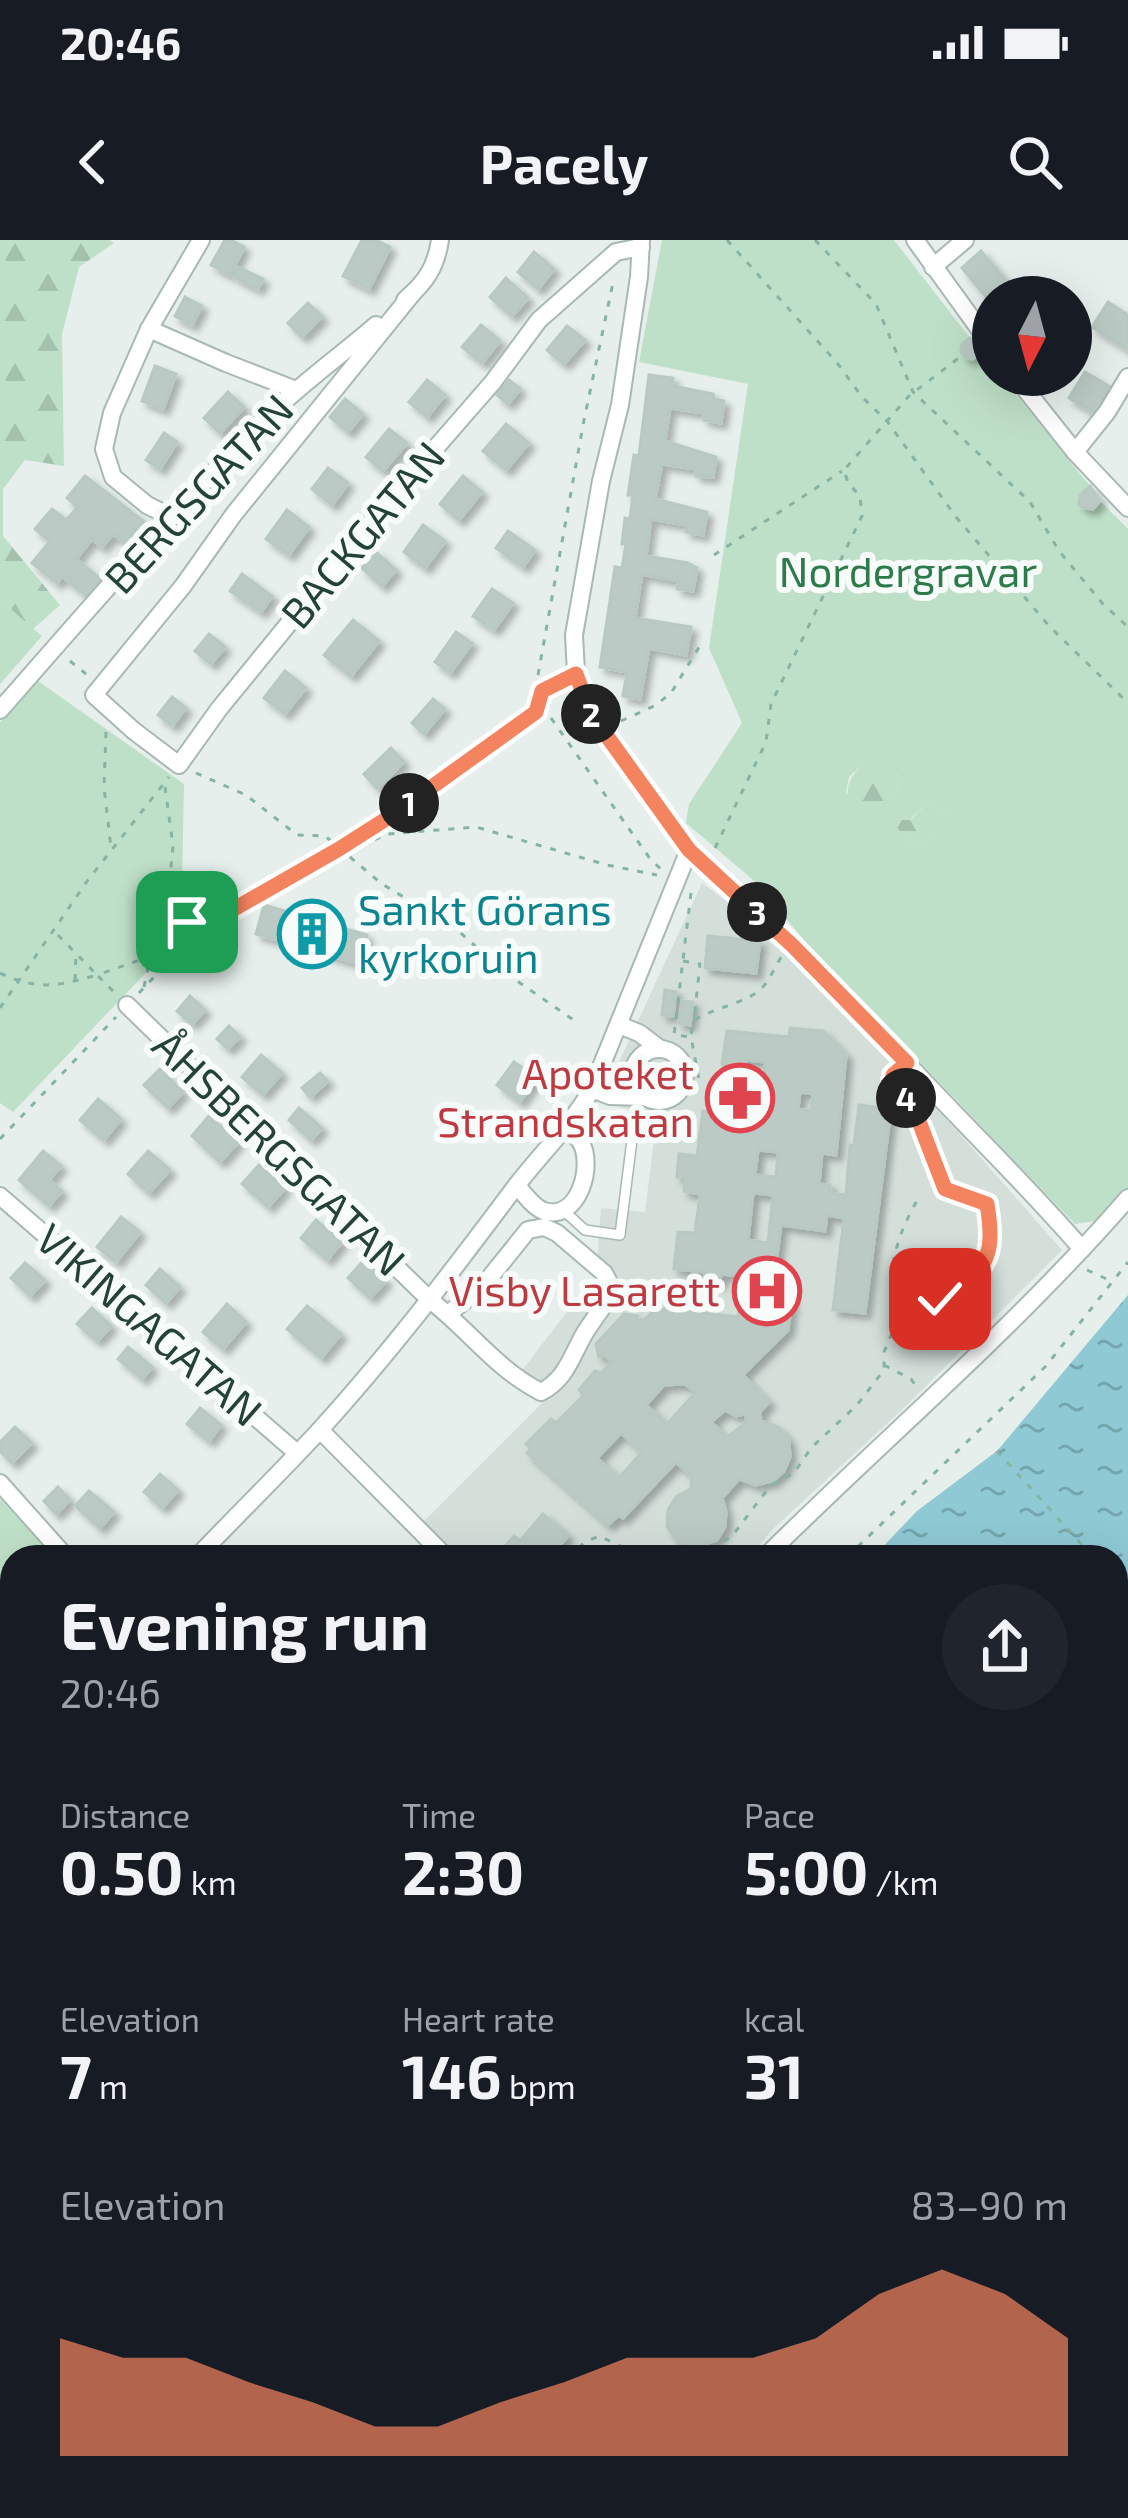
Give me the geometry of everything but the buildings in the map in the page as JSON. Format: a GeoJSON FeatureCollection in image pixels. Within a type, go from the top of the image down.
{"type":"FeatureCollection","features":[{"type":"Feature","properties":{"kind":"street"},"geometry":{"type":"LineString","coordinates":[[171,517],[147,505],[113,477],[104,449],[112,413],[149,329],[201,240]]}},
{"type":"Feature","properties":{"kind":"street","name":"BERGSGATAN"},"geometry":{"type":"LineString","coordinates":[[101,696],[234,514],[432,272],[440,240]]}},
{"type":"Feature","properties":{"kind":"street"},"geometry":{"type":"LineString","coordinates":[[915,240],[972,320]]}},
{"type":"Feature","properties":{"kind":"street"},"geometry":{"type":"LineString","coordinates":[[933,267],[965,240]]}},
{"type":"Feature","properties":{"kind":"street"},"geometry":{"type":"LineString","coordinates":[[641,243],[620,405],[574,635],[576,674],[591,714],[689,850],[793,946],[1044,1204],[1078,1253]]}},
{"type":"Feature","properties":{"kind":"street","name":"BACKGATAN"},"geometry":{"type":"LineString","coordinates":[[178,765],[539,320],[616,252],[641,243]]}},
{"type":"Feature","properties":{"kind":"street","name":"BERGSGATAN"},"geometry":{"type":"LineString","coordinates":[[0,710],[171,517],[296,390],[412,294]]}},
{"type":"Feature","properties":{"kind":"street"},"geometry":{"type":"LineString","coordinates":[[149,329],[296,390]]}},
{"type":"Feature","properties":{"kind":"street"},"geometry":{"type":"LineString","coordinates":[[1075,452],[1128,376]]}},
{"type":"Feature","properties":{"kind":"street"},"geometry":{"type":"LineString","coordinates":[[1031,396],[1128,508]]}},
{"type":"Feature","properties":{"kind":"street"},"geometry":{"type":"LineString","coordinates":[[397,812],[536,712],[542,691],[576,674]]}},
{"type":"Feature","properties":{"kind":"street"},"geometry":{"type":"LineString","coordinates":[[101,696],[178,765]]}},
{"type":"Feature","properties":{"kind":"street"},"geometry":{"type":"LineString","coordinates":[[209,1545],[320,1430],[566,1129],[592,1089],[689,850]]}},
{"type":"Feature","properties":{"kind":"street","name":"ÅHSBERGSGATAN"},"geometry":{"type":"LineString","coordinates":[[127,1005],[430,1300],[520,1382],[541,1392],[555,1385],[613,1290],[604,1273],[544,1227],[528,1230],[484,1286],[448,1314]]}},
{"type":"Feature","properties":{"kind":"street"},"geometry":{"type":"LineString","coordinates":[[592,1089],[661,1102],[677,1095],[686,1080],[680,1058],[619,1025]]}},
{"type":"Feature","properties":{"kind":"street"},"geometry":{"type":"LineString","coordinates":[[644,1097],[634,1087],[636,1060],[659,1048]]}},
{"type":"Feature","properties":{"kind":"street"},"geometry":{"type":"LineString","coordinates":[[517,1185],[541,1210],[551,1213],[577,1199],[586,1167],[581,1142],[566,1129]]}},
{"type":"Feature","properties":{"kind":"street","name":"VIKINGAGATAN"},"geometry":{"type":"LineString","coordinates":[[0,1196],[298,1453]]}},
{"type":"Feature","properties":{"kind":"street"},"geometry":{"type":"LineString","coordinates":[[778,1545],[940,1391],[1128,1198]]}},
{"type":"Feature","properties":{"kind":"street","name":"VIKINGAGATAN"},"geometry":{"type":"LineString","coordinates":[[320,1430],[434,1545]]}},
{"type":"Feature","properties":{"kind":"street"},"geometry":{"type":"LineString","coordinates":[[0,1483],[55,1545]]}},
{"type":"Feature","properties":{"kind":"lane"},"geometry":{"type":"LineString","coordinates":[[562,1210],[585,1230],[620,1235],[633,1132]]}},
{"type":"Feature","properties":{"kind":"path"},"geometry":{"type":"LineString","coordinates":[[727,240],[887,421],[970,532],[1050,627],[1128,704]]}},
{"type":"Feature","properties":{"kind":"path"},"geometry":{"type":"LineString","coordinates":[[815,240],[876,304],[914,392],[1030,502],[1059,551],[1128,627]]}},
{"type":"Feature","properties":{"kind":"path"},"geometry":{"type":"LineString","coordinates":[[714,555],[844,470],[914,392],[964,355]]}},
{"type":"Feature","properties":{"kind":"path"},"geometry":{"type":"LineString","coordinates":[[692,1037],[674,1035],[691,888],[728,826],[766,742],[771,704],[862,516],[860,496],[844,470]]}},
{"type":"Feature","properties":{"kind":"path"},"geometry":{"type":"LineString","coordinates":[[603,731],[670,693],[701,644]]}},
{"type":"Feature","properties":{"kind":"path"},"geometry":{"type":"LineString","coordinates":[[56,649],[101,696],[111,850]]}},
{"type":"Feature","properties":{"kind":"path"},"geometry":{"type":"LineString","coordinates":[[0,1007],[111,850],[178,765],[246,795],[297,835],[326,836],[382,884],[455,928],[504,972],[578,1023]]}},
{"type":"Feature","properties":{"kind":"path"},"geometry":{"type":"LineString","coordinates":[[143,988],[157,926],[167,910],[173,846],[164,783]]}},
{"type":"Feature","properties":{"kind":"path"},"geometry":{"type":"LineString","coordinates":[[0,1139],[199,929],[397,812]]}},
{"type":"Feature","properties":{"kind":"path"},"geometry":{"type":"LineString","coordinates":[[339,849],[387,834],[476,827],[607,865],[671,878]]}},
{"type":"Feature","properties":{"kind":"path"},"geometry":{"type":"LineString","coordinates":[[167,910],[199,929]]}},
{"type":"Feature","properties":{"kind":"path"},"geometry":{"type":"LineString","coordinates":[[54,930],[127,1005]]}},
{"type":"Feature","properties":{"kind":"path"},"geometry":{"type":"LineString","coordinates":[[694,1021],[754,995],[767,983],[777,960],[793,946]]}},
{"type":"Feature","properties":{"kind":"path"},"geometry":{"type":"LineString","coordinates":[[75,982],[76,953]]}},
{"type":"Feature","properties":{"kind":"path"},"geometry":{"type":"LineString","coordinates":[[0,973],[52,988],[151,956],[168,963]]}},
{"type":"Feature","properties":{"kind":"path"},"geometry":{"type":"LineString","coordinates":[[683,962],[700,964],[692,1037],[699,1080],[686,1080]]}},
{"type":"Feature","properties":{"kind":"path"},"geometry":{"type":"LineString","coordinates":[[895,1326],[929,1311],[947,1289],[965,1282],[988,1257],[991,1227],[987,1204],[945,1189],[913,1106],[892,1082],[907,1063]]}},
{"type":"Feature","properties":{"kind":"path"},"geometry":{"type":"LineString","coordinates":[[718,1545],[733,1536],[771,1485],[794,1473],[811,1448],[857,1405],[884,1370],[884,1352],[895,1326],[891,1303],[896,1244],[918,1199]]}},
{"type":"Feature","properties":{"kind":"path"},"geometry":{"type":"LineString","coordinates":[[1078,1253],[1089,1272],[1113,1282]]}},
{"type":"Feature","properties":{"kind":"path"},"geometry":{"type":"LineString","coordinates":[[860,1545],[1046,1366],[1128,1262]]}},
{"type":"Feature","properties":{"kind":"path"},"geometry":{"type":"LineString","coordinates":[[997,1451],[1082,1545]]}},
{"type":"Feature","properties":{"kind":"path"},"geometry":{"type":"LineString","coordinates":[[581,1545],[599,1536],[618,1545]]}},
{"type":"Feature","properties":{"kind":"shaded area","name":"Visby Lasarett"},"geometry":{"type":"Polygon","coordinates":[[[702,883],[770,933],[1062,1250],[759,1545],[447,1545],[423,1522],[542,1403],[520,1373],[596,1274],[601,1208],[645,1212],[657,1115],[600,1103],[702,883]]]}},
{"type":"Feature","properties":{"kind":"green space"},"geometry":{"type":"Polygon","coordinates":[[[0,240],[114,243],[79,267],[62,334],[64,466],[25,460],[3,489],[3,536],[60,605],[33,629],[0,600],[0,240]]]}},
{"type":"Feature","properties":{"kind":"green space","name":"Nordergravar"},"geometry":{"type":"Polygon","coordinates":[[[662,240],[894,240],[970,338],[962,345],[972,358],[972,396],[1017,396],[1090,486],[1079,504],[1093,509],[1100,501],[1128,529],[1128,1191],[1102,1220],[1075,1224],[809,946],[752,879],[686,823],[689,804],[742,723],[709,648],[748,384],[639,362],[662,240]],[[871,756],[849,777],[846,792],[858,809],[853,822],[872,830],[899,786],[895,761],[871,756]],[[927,804],[909,820],[897,819],[896,826],[906,839],[922,846],[953,815],[927,804]]]}},
{"type":"Feature","properties":{"kind":"green space"},"geometry":{"type":"Polygon","coordinates":[[[0,600],[42,636],[0,684],[0,600]]]}},
{"type":"Feature","properties":{"kind":"green space"},"geometry":{"type":"Polygon","coordinates":[[[38,681],[184,784],[181,936],[13,1112],[0,1103],[0,722],[38,681]]]}},
{"type":"Feature","properties":{"kind":"green space"},"geometry":{"type":"Polygon","coordinates":[[[871,755],[896,761],[899,786],[872,831],[853,822],[848,792],[851,779],[871,755]]]}},
{"type":"Feature","properties":{"kind":"green space"},"geometry":{"type":"Polygon","coordinates":[[[927,804],[954,815],[922,846],[906,839],[895,826],[897,819],[910,820],[927,804]]]}},
{"type":"Feature","properties":{"kind":"green space"},"geometry":{"type":"Polygon","coordinates":[[[0,1499],[43,1545],[0,1545],[0,1499]]]}},
{"type":"Feature","properties":{"kind":"water"},"geometry":{"type":"Polygon","coordinates":[[[1128,1295],[1128,1545],[884,1545],[917,1511],[997,1451],[1128,1295]]]}},
{"type":"Feature","properties":{"kind":"place","name":"Sankt Görans kyrkoruin"},"geometry":{"type":"Point","coordinates":[312,934]}},
{"type":"Feature","properties":{"kind":"place","name":"Apoteket Strandskatan"},"geometry":{"type":"Point","coordinates":[740,1098]}},
{"type":"Feature","properties":{"kind":"place","name":"Visby Lasarett"},"geometry":{"type":"Point","coordinates":[767,1291]}},
{"type":"Feature","properties":{"kind":"route"},"geometry":{"type":"LineString","coordinates":[[187,922],[199,929],[339,849],[536,712],[542,691],[576,674],[591,714],[689,850],[793,946],[907,1063],[892,1082],[913,1106],[939,1178],[945,1189],[987,1204],[991,1227],[988,1257],[965,1282],[947,1289],[940,1299]]}}]}
